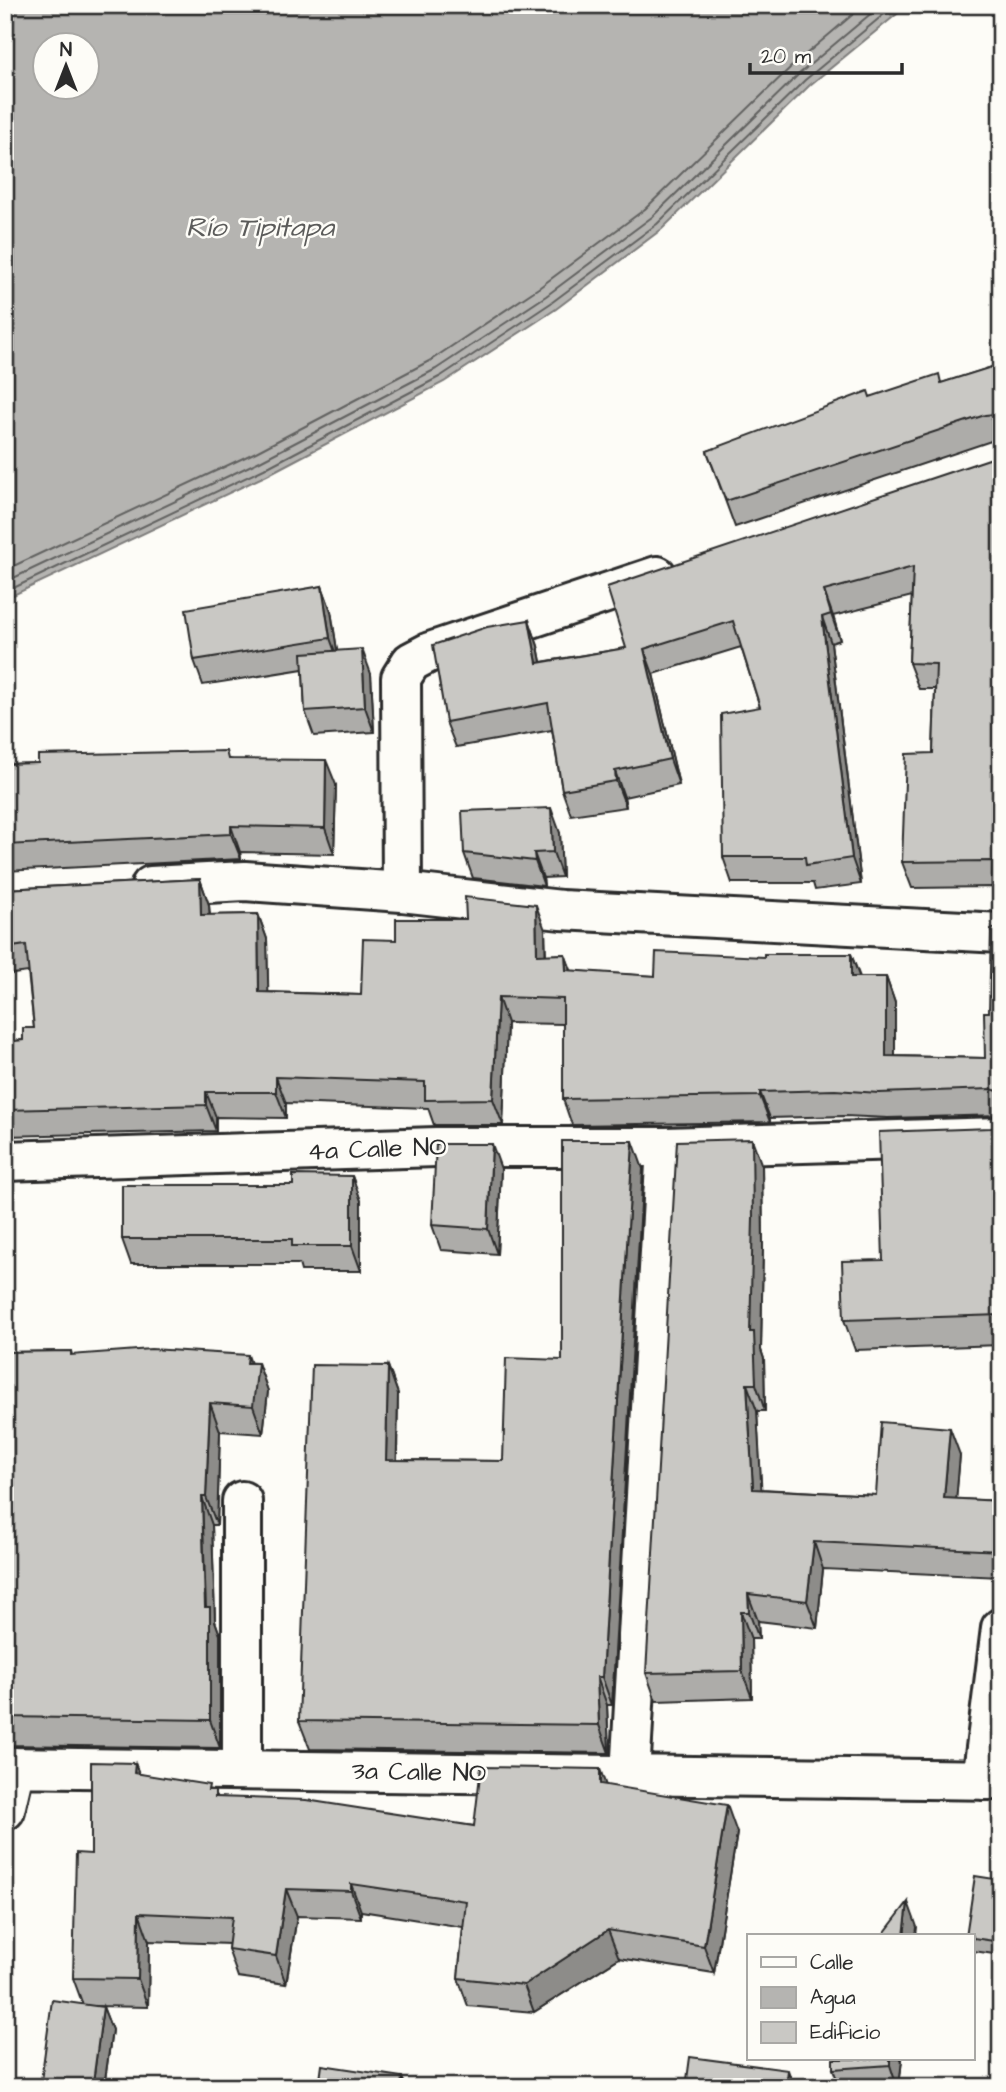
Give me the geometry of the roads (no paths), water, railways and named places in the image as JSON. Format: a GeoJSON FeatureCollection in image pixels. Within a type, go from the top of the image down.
{"type":"FeatureCollection","features":[{"type":"Feature","properties":{"kind":"street"},"geometry":{"type":"LineString","coordinates":[[402,892],[401,678],[411,662],[430,652],[689,565]]}},
{"type":"Feature","properties":{"kind":"street"},"geometry":{"type":"LineString","coordinates":[[112,888],[245,881],[402,892],[561,910],[1001,933]]}},
{"type":"Feature","properties":{"kind":"street","name":"4a Calle NO"},"geometry":{"type":"LineString","coordinates":[[5,1161],[436,1147],[666,1147],[1001,1138]]}},
{"type":"Feature","properties":{"kind":"street"},"geometry":{"type":"LineString","coordinates":[[630,1775],[666,1147]]}},
{"type":"Feature","properties":{"kind":"street"},"geometry":{"type":"LineString","coordinates":[[242,1501],[242,1769]]}},
{"type":"Feature","properties":{"kind":"street"},"geometry":{"type":"LineString","coordinates":[[991,1780],[1001,1628]]}},
{"type":"Feature","properties":{"kind":"street"},"geometry":{"type":"LineString","coordinates":[[5,1810],[10,1767]]}},
{"type":"Feature","properties":{"kind":"street","name":"3a Calle NO"},"geometry":{"type":"LineString","coordinates":[[10,1767],[991,1780]]}},
{"type":"Feature","properties":{"kind":"water","name":"Río Tipitapa"},"geometry":{"type":"Polygon","coordinates":[[[5,5],[908,5],[810,85],[662,229],[556,309],[444,382],[267,475],[5,599],[5,5]]]}}]}
